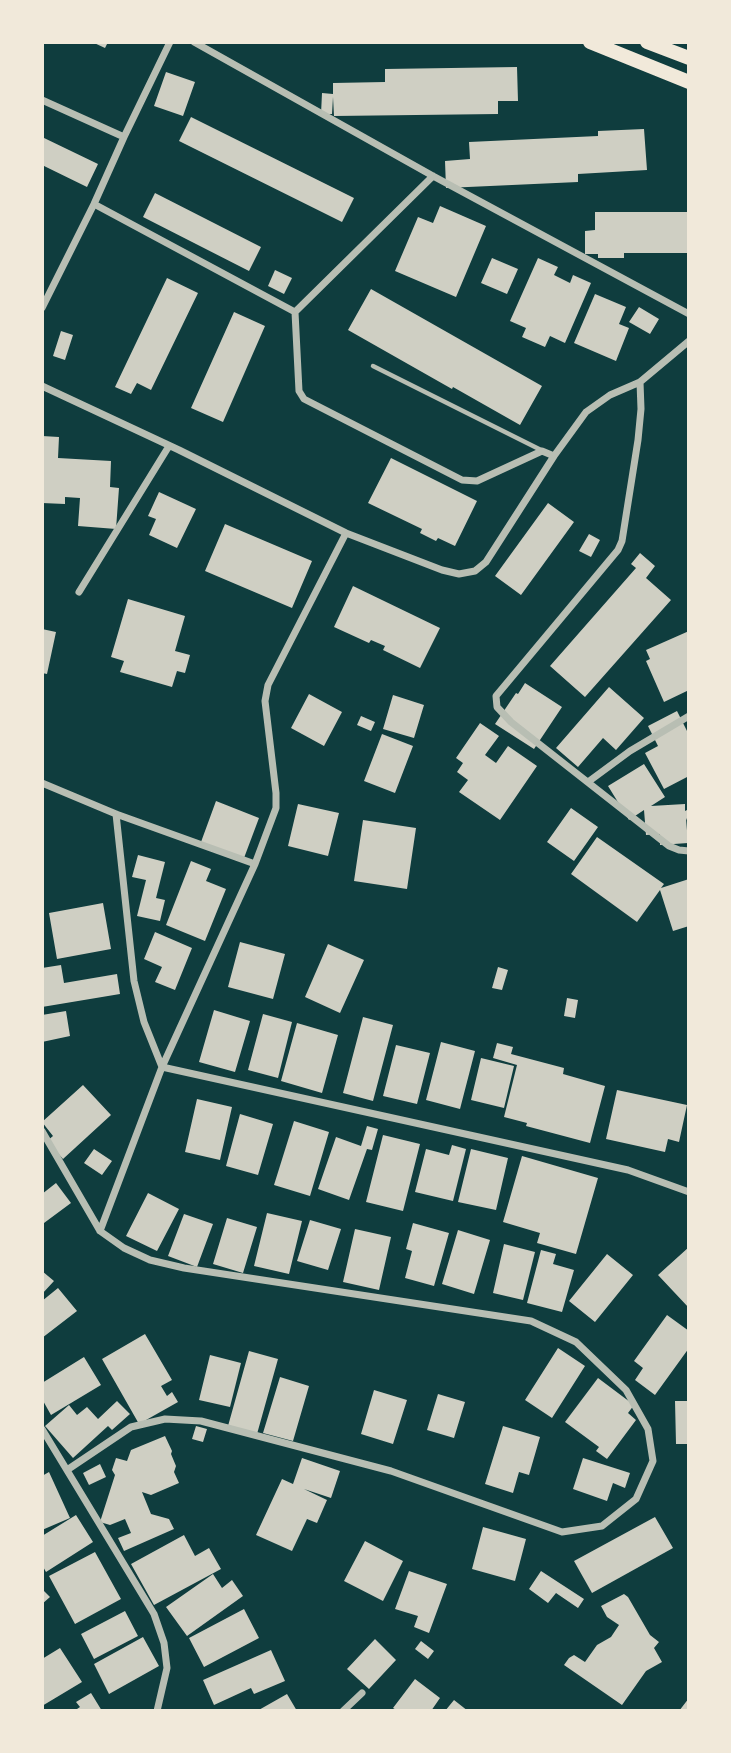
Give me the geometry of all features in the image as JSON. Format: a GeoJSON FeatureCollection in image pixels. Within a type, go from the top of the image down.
{"type":"FeatureCollection","features":[{"type":"Feature","properties":{"kind":"main road"},"geometry":{"type":"LineString","coordinates":[[590,42],[689,82]]}},
{"type":"Feature","properties":{"kind":"main road"},"geometry":{"type":"LineString","coordinates":[[647,42],[689,58]]}},
{"type":"Feature","properties":{"kind":"street"},"geometry":{"type":"LineString","coordinates":[[42,308],[170,42]]}},
{"type":"Feature","properties":{"kind":"street"},"geometry":{"type":"LineString","coordinates":[[194,42],[433,176],[689,314]]}},
{"type":"Feature","properties":{"kind":"street"},"geometry":{"type":"LineString","coordinates":[[42,100],[124,137]]}},
{"type":"Feature","properties":{"kind":"street"},"geometry":{"type":"LineString","coordinates":[[433,176],[295,312],[299,391],[304,399],[461,480],[477,481],[542,450],[554,456]]}},
{"type":"Feature","properties":{"kind":"street"},"geometry":{"type":"LineString","coordinates":[[94,204],[295,312]]}},
{"type":"Feature","properties":{"kind":"street"},"geometry":{"type":"LineString","coordinates":[[42,386],[346,533],[459,575],[475,571],[486,562],[554,456],[586,412],[610,395],[640,382],[689,341]]}},
{"type":"Feature","properties":{"kind":"street"},"geometry":{"type":"LineString","coordinates":[[640,382],[638,440],[622,541],[618,550],[496,696],[496,707],[511,722],[669,846],[689,851]]}},
{"type":"Feature","properties":{"kind":"street"},"geometry":{"type":"LineString","coordinates":[[79,593],[169,446]]}},
{"type":"Feature","properties":{"kind":"street"},"geometry":{"type":"LineString","coordinates":[[100,1231],[162,1067],[255,864],[276,808],[265,701],[268,685],[346,533]]}},
{"type":"Feature","properties":{"kind":"street"},"geometry":{"type":"LineString","coordinates":[[588,782],[630,751],[689,716]]}},
{"type":"Feature","properties":{"kind":"street"},"geometry":{"type":"LineString","coordinates":[[42,783],[116,814],[255,864]]}},
{"type":"Feature","properties":{"kind":"street"},"geometry":{"type":"LineString","coordinates":[[116,814],[134,981],[144,1022],[162,1067]]}},
{"type":"Feature","properties":{"kind":"street"},"geometry":{"type":"LineString","coordinates":[[162,1067],[628,1170],[689,1192]]}},
{"type":"Feature","properties":{"kind":"street"},"geometry":{"type":"LineString","coordinates":[[42,1131],[100,1231],[124,1248],[150,1260],[184,1268],[531,1321],[576,1342],[626,1390],[648,1429],[653,1461],[636,1499],[602,1526],[562,1532],[391,1471],[201,1421],[165,1419],[131,1427],[67,1470]]}},
{"type":"Feature","properties":{"kind":"street"},"geometry":{"type":"LineString","coordinates":[[42,1429],[154,1614],[164,1643],[167,1668],[157,1711]]}},
{"type":"Feature","properties":{"kind":"street"},"geometry":{"type":"LineString","coordinates":[[343,1711],[362,1693]]}},
{"type":"Feature","properties":{"kind":"lane"},"geometry":{"type":"LineString","coordinates":[[373,366],[542,450]]}},
{"type":"Feature","properties":{"kind":"building"},"geometry":{"type":"Polygon","coordinates":[[[92,42],[108,42],[105,48],[92,42]]]}},
{"type":"Feature","properties":{"kind":"building"},"geometry":{"type":"Polygon","coordinates":[[[517,67],[518,101],[498,101],[498,114],[334,116],[333,97],[332,114],[321,114],[322,93],[333,94],[333,83],[385,82],[385,69],[517,67]]]}},
{"type":"Feature","properties":{"kind":"building"},"geometry":{"type":"Polygon","coordinates":[[[166,72],[195,82],[183,116],[154,106],[166,72]]]}},
{"type":"Feature","properties":{"kind":"building"},"geometry":{"type":"Polygon","coordinates":[[[191,117],[354,198],[342,222],[179,141],[191,117]]]}},
{"type":"Feature","properties":{"kind":"building"},"geometry":{"type":"Polygon","coordinates":[[[644,129],[647,170],[578,174],[578,182],[446,188],[445,161],[470,159],[469,142],[598,136],[598,131],[644,129]]]}},
{"type":"Feature","properties":{"kind":"building"},"geometry":{"type":"Polygon","coordinates":[[[42,137],[98,164],[87,187],[42,165],[42,137]]]}},
{"type":"Feature","properties":{"kind":"building"},"geometry":{"type":"Polygon","coordinates":[[[155,193],[261,247],[249,271],[143,217],[155,193]]]}},
{"type":"Feature","properties":{"kind":"building"},"geometry":{"type":"Polygon","coordinates":[[[440,206],[486,226],[456,297],[395,271],[418,217],[433,223],[440,206]]]}},
{"type":"Feature","properties":{"kind":"building"},"geometry":{"type":"Polygon","coordinates":[[[595,212],[687,212],[687,253],[624,253],[624,258],[598,258],[598,254],[585,254],[585,231],[595,230],[595,212]]]}},
{"type":"Feature","properties":{"kind":"building"},"geometry":{"type":"Polygon","coordinates":[[[492,258],[518,269],[507,294],[481,283],[492,258]]]}},
{"type":"Feature","properties":{"kind":"building"},"geometry":{"type":"Polygon","coordinates":[[[538,258],[558,267],[554,275],[570,283],[573,275],[591,283],[565,343],[550,336],[545,347],[522,337],[526,328],[510,321],[538,258]]]}},
{"type":"Feature","properties":{"kind":"building"},"geometry":{"type":"Polygon","coordinates":[[[275,270],[292,278],[284,294],[268,286],[275,270]]]}},
{"type":"Feature","properties":{"kind":"building"},"geometry":{"type":"Polygon","coordinates":[[[167,278],[198,293],[151,390],[137,383],[131,394],[115,387],[167,278]]]}},
{"type":"Feature","properties":{"kind":"building"},"geometry":{"type":"Polygon","coordinates":[[[371,289],[542,386],[520,425],[348,330],[371,289]]]}},
{"type":"Feature","properties":{"kind":"building"},"geometry":{"type":"Polygon","coordinates":[[[595,294],[626,307],[619,324],[629,328],[616,361],[574,343],[595,294]]]}},
{"type":"Feature","properties":{"kind":"building"},"geometry":{"type":"Polygon","coordinates":[[[639,307],[659,319],[650,334],[629,322],[639,307]]]}},
{"type":"Feature","properties":{"kind":"building"},"geometry":{"type":"Polygon","coordinates":[[[234,312],[265,326],[223,422],[191,408],[234,312]]]}},
{"type":"Feature","properties":{"kind":"building"},"geometry":{"type":"Polygon","coordinates":[[[61,331],[73,335],[65,360],[53,356],[61,331]]]}},
{"type":"Feature","properties":{"kind":"building"},"geometry":{"type":"Polygon","coordinates":[[[42,436],[59,437],[58,458],[111,461],[110,487],[119,488],[116,529],[78,526],[80,498],[65,497],[65,504],[42,503],[42,436]]]}},
{"type":"Feature","properties":{"kind":"building"},"geometry":{"type":"Polygon","coordinates":[[[391,458],[477,501],[455,546],[438,538],[436,541],[420,533],[422,529],[368,503],[391,458]]]}},
{"type":"Feature","properties":{"kind":"building"},"geometry":{"type":"Polygon","coordinates":[[[159,492],[196,509],[177,548],[149,535],[156,519],[148,516],[159,492]]]}},
{"type":"Feature","properties":{"kind":"building"},"geometry":{"type":"Polygon","coordinates":[[[548,503],[574,522],[521,595],[495,576],[548,503]]]}},
{"type":"Feature","properties":{"kind":"building"},"geometry":{"type":"Polygon","coordinates":[[[225,524],[312,561],[292,608],[205,571],[225,524]]]}},
{"type":"Feature","properties":{"kind":"building"},"geometry":{"type":"Polygon","coordinates":[[[589,534],[600,540],[591,557],[579,551],[589,534]]]}},
{"type":"Feature","properties":{"kind":"building"},"geometry":{"type":"Polygon","coordinates":[[[640,553],[655,566],[646,578],[671,600],[585,697],[550,666],[636,568],[631,564],[640,553]]]}},
{"type":"Feature","properties":{"kind":"building"},"geometry":{"type":"Polygon","coordinates":[[[353,586],[440,628],[420,668],[383,650],[385,646],[371,640],[369,643],[334,627],[353,586]]]}},
{"type":"Feature","properties":{"kind":"building"},"geometry":{"type":"Polygon","coordinates":[[[128,599],[185,616],[175,651],[190,655],[185,673],[177,671],[172,687],[120,672],[124,661],[111,657],[128,599]]]}},
{"type":"Feature","properties":{"kind":"building"},"geometry":{"type":"Polygon","coordinates":[[[42,629],[56,632],[47,674],[42,673],[42,629]]]}},
{"type":"Feature","properties":{"kind":"building"},"geometry":{"type":"Polygon","coordinates":[[[689,631],[689,690],[664,702],[646,661],[650,659],[646,650],[689,631]]]}},
{"type":"Feature","properties":{"kind":"building"},"geometry":{"type":"Polygon","coordinates":[[[525,683],[562,707],[534,749],[495,724],[525,683]]]}},
{"type":"Feature","properties":{"kind":"building"},"geometry":{"type":"Polygon","coordinates":[[[609,687],[644,718],[616,750],[603,738],[578,767],[556,748],[609,687]]]}},
{"type":"Feature","properties":{"kind":"building"},"geometry":{"type":"Polygon","coordinates":[[[309,694],[342,712],[324,746],[291,728],[309,694]]]}},
{"type":"Feature","properties":{"kind":"building"},"geometry":{"type":"Polygon","coordinates":[[[393,695],[424,705],[414,738],[383,729],[393,695]]]}},
{"type":"Feature","properties":{"kind":"building"},"geometry":{"type":"Polygon","coordinates":[[[677,711],[689,735],[689,776],[664,789],[645,753],[658,746],[648,726],[677,711]]]}},
{"type":"Feature","properties":{"kind":"building"},"geometry":{"type":"Polygon","coordinates":[[[361,716],[375,722],[371,731],[357,725],[361,716]]]}},
{"type":"Feature","properties":{"kind":"building"},"geometry":{"type":"Polygon","coordinates":[[[480,723],[499,736],[485,755],[496,763],[508,746],[537,766],[500,820],[459,792],[468,780],[457,772],[463,763],[456,758],[480,723]]]}},
{"type":"Feature","properties":{"kind":"building"},"geometry":{"type":"Polygon","coordinates":[[[382,734],[413,746],[395,793],[364,781],[382,734]]]}},
{"type":"Feature","properties":{"kind":"building"},"geometry":{"type":"Polygon","coordinates":[[[644,764],[665,797],[651,806],[685,804],[685,811],[689,809],[689,825],[686,818],[688,843],[660,845],[660,834],[646,835],[644,810],[629,820],[608,786],[644,764]]]}},
{"type":"Feature","properties":{"kind":"building"},"geometry":{"type":"Polygon","coordinates":[[[216,801],[259,818],[244,858],[201,842],[216,801]]]}},
{"type":"Feature","properties":{"kind":"building"},"geometry":{"type":"Polygon","coordinates":[[[298,804],[339,813],[328,856],[288,846],[298,804]]]}},
{"type":"Feature","properties":{"kind":"building"},"geometry":{"type":"Polygon","coordinates":[[[571,808],[598,827],[574,861],[547,842],[571,808]]]}},
{"type":"Feature","properties":{"kind":"building"},"geometry":{"type":"Polygon","coordinates":[[[363,820],[416,828],[407,889],[354,881],[363,820]]]}},
{"type":"Feature","properties":{"kind":"building"},"geometry":{"type":"Polygon","coordinates":[[[597,837],[664,884],[661,888],[689,879],[689,926],[673,931],[660,890],[637,922],[571,874],[597,837]]]}},
{"type":"Feature","properties":{"kind":"building"},"geometry":{"type":"Polygon","coordinates":[[[138,855],[165,862],[156,898],[165,900],[160,921],[137,916],[146,880],[132,877],[138,855]]]}},
{"type":"Feature","properties":{"kind":"building"},"geometry":{"type":"Polygon","coordinates":[[[191,861],[211,869],[206,881],[226,889],[205,941],[166,925],[191,861]]]}},
{"type":"Feature","properties":{"kind":"building"},"geometry":{"type":"Polygon","coordinates":[[[103,903],[111,949],[57,959],[49,913],[103,903]]]}},
{"type":"Feature","properties":{"kind":"building"},"geometry":{"type":"Polygon","coordinates":[[[155,932],[192,948],[175,990],[155,982],[162,967],[144,959],[155,932]]]}},
{"type":"Feature","properties":{"kind":"building"},"geometry":{"type":"Polygon","coordinates":[[[240,942],[285,954],[273,999],[228,987],[240,942]]]}},
{"type":"Feature","properties":{"kind":"building"},"geometry":{"type":"Polygon","coordinates":[[[328,944],[364,960],[340,1013],[305,997],[328,944]]]}},
{"type":"Feature","properties":{"kind":"building"},"geometry":{"type":"Polygon","coordinates":[[[61,965],[64,983],[117,974],[120,994],[42,1007],[42,968],[61,965]]]}},
{"type":"Feature","properties":{"kind":"building"},"geometry":{"type":"Polygon","coordinates":[[[498,967],[508,970],[502,990],[492,988],[498,967]]]}},
{"type":"Feature","properties":{"kind":"building"},"geometry":{"type":"Polygon","coordinates":[[[567,998],[578,1000],[575,1018],[564,1016],[567,998]]]}},
{"type":"Feature","properties":{"kind":"building"},"geometry":{"type":"Polygon","coordinates":[[[214,1010],[250,1021],[235,1072],[199,1062],[214,1010]]]}},
{"type":"Feature","properties":{"kind":"building"},"geometry":{"type":"Polygon","coordinates":[[[66,1011],[70,1036],[42,1042],[42,1015],[66,1011]]]}},
{"type":"Feature","properties":{"kind":"building"},"geometry":{"type":"Polygon","coordinates":[[[263,1014],[292,1022],[278,1078],[248,1070],[263,1014]]]}},
{"type":"Feature","properties":{"kind":"building"},"geometry":{"type":"Polygon","coordinates":[[[363,1017],[393,1025],[373,1101],[343,1093],[363,1017]]]}},
{"type":"Feature","properties":{"kind":"building"},"geometry":{"type":"Polygon","coordinates":[[[297,1023],[338,1035],[322,1093],[281,1081],[297,1023]]]}},
{"type":"Feature","properties":{"kind":"building"},"geometry":{"type":"Polygon","coordinates":[[[441,1042],[475,1051],[460,1109],[426,1100],[441,1042]]]}},
{"type":"Feature","properties":{"kind":"building"},"geometry":{"type":"Polygon","coordinates":[[[497,1043],[513,1047],[511,1054],[564,1068],[563,1074],[605,1086],[590,1143],[526,1126],[527,1123],[504,1117],[517,1065],[493,1058],[497,1043]]]}},
{"type":"Feature","properties":{"kind":"building"},"geometry":{"type":"Polygon","coordinates":[[[396,1045],[430,1053],[417,1104],[383,1096],[396,1045]]]}},
{"type":"Feature","properties":{"kind":"building"},"geometry":{"type":"Polygon","coordinates":[[[481,1058],[514,1066],[504,1108],[471,1100],[481,1058]]]}},
{"type":"Feature","properties":{"kind":"building"},"geometry":{"type":"Polygon","coordinates":[[[83,1085],[111,1115],[63,1159],[47,1141],[53,1136],[42,1122],[83,1085]]]}},
{"type":"Feature","properties":{"kind":"building"},"geometry":{"type":"Polygon","coordinates":[[[617,1090],[687,1105],[679,1142],[668,1139],[665,1152],[606,1139],[617,1090]]]}},
{"type":"Feature","properties":{"kind":"building"},"geometry":{"type":"Polygon","coordinates":[[[197,1099],[232,1107],[220,1160],[185,1152],[197,1099]]]}},
{"type":"Feature","properties":{"kind":"building"},"geometry":{"type":"Polygon","coordinates":[[[240,1114],[273,1124],[258,1175],[226,1166],[240,1114]]]}},
{"type":"Feature","properties":{"kind":"building"},"geometry":{"type":"Polygon","coordinates":[[[294,1121],[329,1132],[310,1196],[274,1185],[294,1121]]]}},
{"type":"Feature","properties":{"kind":"building"},"geometry":{"type":"Polygon","coordinates":[[[367,1126],[378,1129],[372,1150],[367,1149],[349,1200],[318,1189],[336,1137],[361,1146],[367,1126]]]}},
{"type":"Feature","properties":{"kind":"building"},"geometry":{"type":"Polygon","coordinates":[[[383,1135],[420,1144],[403,1211],[366,1202],[383,1135]]]}},
{"type":"Feature","properties":{"kind":"building"},"geometry":{"type":"Polygon","coordinates":[[[452,1145],[466,1149],[453,1201],[415,1192],[426,1149],[449,1155],[452,1145]]]}},
{"type":"Feature","properties":{"kind":"building"},"geometry":{"type":"Polygon","coordinates":[[[94,1149],[112,1161],[102,1175],[84,1163],[94,1149]]]}},
{"type":"Feature","properties":{"kind":"building"},"geometry":{"type":"Polygon","coordinates":[[[471,1149],[508,1158],[496,1210],[458,1202],[471,1149]]]}},
{"type":"Feature","properties":{"kind":"building"},"geometry":{"type":"Polygon","coordinates":[[[522,1156],[598,1178],[576,1254],[537,1243],[540,1233],[503,1222],[522,1156]]]}},
{"type":"Feature","properties":{"kind":"building"},"geometry":{"type":"Polygon","coordinates":[[[56,1183],[71,1203],[44,1223],[42,1194],[56,1183]]]}},
{"type":"Feature","properties":{"kind":"building"},"geometry":{"type":"Polygon","coordinates":[[[148,1193],[179,1209],[157,1251],[126,1236],[148,1193]]]}},
{"type":"Feature","properties":{"kind":"building"},"geometry":{"type":"Polygon","coordinates":[[[267,1213],[302,1221],[289,1274],[254,1266],[267,1213]]]}},
{"type":"Feature","properties":{"kind":"building"},"geometry":{"type":"Polygon","coordinates":[[[184,1214],[213,1224],[197,1267],[168,1256],[184,1214]]]}},
{"type":"Feature","properties":{"kind":"building"},"geometry":{"type":"Polygon","coordinates":[[[227,1218],[257,1227],[243,1273],[213,1264],[227,1218]]]}},
{"type":"Feature","properties":{"kind":"building"},"geometry":{"type":"Polygon","coordinates":[[[310,1220],[341,1229],[328,1270],[297,1261],[310,1220]]]}},
{"type":"Feature","properties":{"kind":"building"},"geometry":{"type":"Polygon","coordinates":[[[413,1223],[449,1233],[434,1286],[405,1278],[412,1251],[406,1249],[413,1223]]]}},
{"type":"Feature","properties":{"kind":"building"},"geometry":{"type":"Polygon","coordinates":[[[355,1229],[391,1237],[379,1290],[343,1282],[355,1229]]]}},
{"type":"Feature","properties":{"kind":"building"},"geometry":{"type":"Polygon","coordinates":[[[458,1230],[490,1240],[474,1294],[442,1284],[458,1230]]]}},
{"type":"Feature","properties":{"kind":"building"},"geometry":{"type":"Polygon","coordinates":[[[504,1244],[535,1252],[523,1300],[493,1293],[504,1244]]]}},
{"type":"Feature","properties":{"kind":"building"},"geometry":{"type":"Polygon","coordinates":[[[689,1247],[689,1308],[658,1275],[689,1247]]]}},
{"type":"Feature","properties":{"kind":"building"},"geometry":{"type":"Polygon","coordinates":[[[541,1250],[556,1254],[553,1264],[574,1270],[562,1312],[527,1303],[541,1250]]]}},
{"type":"Feature","properties":{"kind":"building"},"geometry":{"type":"Polygon","coordinates":[[[607,1254],[633,1275],[595,1322],[569,1301],[607,1254]]]}},
{"type":"Feature","properties":{"kind":"building"},"geometry":{"type":"Polygon","coordinates":[[[42,1271],[54,1281],[42,1294],[42,1271]]]}},
{"type":"Feature","properties":{"kind":"building"},"geometry":{"type":"Polygon","coordinates":[[[58,1288],[77,1311],[42,1338],[42,1301],[58,1288]]]}},
{"type":"Feature","properties":{"kind":"building"},"geometry":{"type":"Polygon","coordinates":[[[667,1315],[689,1331],[689,1348],[655,1395],[635,1380],[643,1368],[634,1361],[667,1315]]]}},
{"type":"Feature","properties":{"kind":"building"},"geometry":{"type":"Polygon","coordinates":[[[145,1334],[172,1380],[161,1386],[167,1396],[172,1392],[178,1402],[139,1424],[102,1359],[145,1334]]]}},
{"type":"Feature","properties":{"kind":"building"},"geometry":{"type":"Polygon","coordinates":[[[558,1348],[585,1366],[552,1418],[525,1400],[558,1348]]]}},
{"type":"Feature","properties":{"kind":"building"},"geometry":{"type":"Polygon","coordinates":[[[249,1351],[278,1359],[257,1434],[228,1426],[249,1351]]]}},
{"type":"Feature","properties":{"kind":"building"},"geometry":{"type":"Polygon","coordinates":[[[210,1355],[241,1363],[230,1407],[199,1400],[210,1355]]]}},
{"type":"Feature","properties":{"kind":"building"},"geometry":{"type":"Polygon","coordinates":[[[84,1357],[101,1385],[51,1415],[42,1399],[42,1383],[84,1357]]]}},
{"type":"Feature","properties":{"kind":"building"},"geometry":{"type":"Polygon","coordinates":[[[280,1377],[309,1386],[293,1441],[263,1433],[280,1377]]]}},
{"type":"Feature","properties":{"kind":"building"},"geometry":{"type":"Polygon","coordinates":[[[598,1378],[634,1405],[628,1413],[636,1420],[607,1459],[596,1451],[599,1447],[565,1422],[598,1378]]]}},
{"type":"Feature","properties":{"kind":"building"},"geometry":{"type":"Polygon","coordinates":[[[374,1390],[407,1400],[393,1444],[361,1434],[374,1390]]]}},
{"type":"Feature","properties":{"kind":"building"},"geometry":{"type":"Polygon","coordinates":[[[438,1394],[465,1402],[454,1438],[427,1430],[438,1394]]]}},
{"type":"Feature","properties":{"kind":"building"},"geometry":{"type":"Polygon","coordinates":[[[117,1401],[130,1414],[112,1430],[108,1426],[73,1458],[45,1426],[69,1405],[77,1415],[87,1407],[98,1419],[117,1401]]]}},
{"type":"Feature","properties":{"kind":"building"},"geometry":{"type":"Polygon","coordinates":[[[675,1401],[689,1401],[689,1444],[676,1444],[675,1401]]]}},
{"type":"Feature","properties":{"kind":"building"},"geometry":{"type":"Polygon","coordinates":[[[196,1426],[207,1429],[203,1442],[192,1439],[196,1426]]]}},
{"type":"Feature","properties":{"kind":"building"},"geometry":{"type":"Polygon","coordinates":[[[503,1426],[540,1437],[529,1475],[519,1472],[513,1493],[485,1484],[503,1426]]]}},
{"type":"Feature","properties":{"kind":"building"},"geometry":{"type":"Polygon","coordinates":[[[165,1436],[172,1451],[176,1466],[174,1472],[179,1483],[151,1495],[142,1492],[151,1514],[169,1519],[174,1529],[124,1551],[118,1538],[131,1533],[125,1519],[110,1525],[100,1522],[115,1475],[112,1470],[116,1458],[127,1461],[131,1450],[165,1436]]]}},
{"type":"Feature","properties":{"kind":"building"},"geometry":{"type":"Polygon","coordinates":[[[302,1458],[340,1471],[331,1498],[304,1489],[327,1500],[317,1523],[307,1519],[292,1551],[256,1535],[282,1479],[293,1484],[302,1458]]]}},
{"type":"Feature","properties":{"kind":"building"},"geometry":{"type":"Polygon","coordinates":[[[583,1458],[630,1473],[625,1488],[613,1483],[607,1501],[573,1489],[583,1458]]]}},
{"type":"Feature","properties":{"kind":"building"},"geometry":{"type":"Polygon","coordinates":[[[100,1464],[106,1477],[89,1485],[83,1473],[100,1464]]]}},
{"type":"Feature","properties":{"kind":"building"},"geometry":{"type":"Polygon","coordinates":[[[49,1472],[70,1518],[42,1530],[42,1476],[49,1472]]]}},
{"type":"Feature","properties":{"kind":"building"},"geometry":{"type":"Polygon","coordinates":[[[76,1515],[93,1542],[46,1572],[42,1565],[42,1536],[76,1515]]]}},
{"type":"Feature","properties":{"kind":"building"},"geometry":{"type":"Polygon","coordinates":[[[655,1517],[673,1548],[592,1593],[574,1561],[655,1517]]]}},
{"type":"Feature","properties":{"kind":"building"},"geometry":{"type":"Polygon","coordinates":[[[483,1527],[526,1539],[515,1581],[472,1569],[483,1527]]]}},
{"type":"Feature","properties":{"kind":"building"},"geometry":{"type":"Polygon","coordinates":[[[184,1535],[195,1556],[209,1548],[221,1569],[154,1605],[131,1564],[184,1535]]]}},
{"type":"Feature","properties":{"kind":"building"},"geometry":{"type":"Polygon","coordinates":[[[365,1541],[403,1561],[383,1601],[344,1581],[365,1541]]]}},
{"type":"Feature","properties":{"kind":"building"},"geometry":{"type":"Polygon","coordinates":[[[95,1552],[121,1599],[75,1624],[49,1576],[95,1552]]]}},
{"type":"Feature","properties":{"kind":"building"},"geometry":{"type":"Polygon","coordinates":[[[409,1571],[447,1584],[429,1633],[414,1627],[418,1616],[395,1609],[409,1571]]]}},
{"type":"Feature","properties":{"kind":"building"},"geometry":{"type":"Polygon","coordinates":[[[541,1571],[584,1599],[578,1608],[556,1593],[548,1603],[529,1589],[541,1571]]]}},
{"type":"Feature","properties":{"kind":"building"},"geometry":{"type":"Polygon","coordinates":[[[213,1574],[222,1588],[232,1580],[243,1596],[187,1636],[166,1607],[213,1574]]]}},
{"type":"Feature","properties":{"kind":"building"},"geometry":{"type":"Polygon","coordinates":[[[42,1589],[50,1597],[42,1604],[42,1589]]]}},
{"type":"Feature","properties":{"kind":"building"},"geometry":{"type":"Polygon","coordinates":[[[624,1594],[650,1635],[659,1642],[654,1648],[662,1662],[646,1671],[622,1705],[564,1665],[574,1655],[585,1662],[597,1645],[611,1637],[619,1625],[607,1617],[601,1606],[624,1594]]]}},
{"type":"Feature","properties":{"kind":"building"},"geometry":{"type":"Polygon","coordinates":[[[244,1609],[259,1638],[204,1667],[189,1638],[244,1609]]]}},
{"type":"Feature","properties":{"kind":"building"},"geometry":{"type":"Polygon","coordinates":[[[125,1611],[138,1636],[94,1659],[81,1634],[125,1611]]]}},
{"type":"Feature","properties":{"kind":"building"},"geometry":{"type":"Polygon","coordinates":[[[143,1637],[159,1666],[109,1694],[94,1664],[143,1637]]]}},
{"type":"Feature","properties":{"kind":"building"},"geometry":{"type":"Polygon","coordinates":[[[375,1639],[396,1660],[369,1689],[347,1669],[375,1639]]]}},
{"type":"Feature","properties":{"kind":"building"},"geometry":{"type":"Polygon","coordinates":[[[421,1641],[434,1651],[428,1659],[415,1649],[421,1641]]]}},
{"type":"Feature","properties":{"kind":"building"},"geometry":{"type":"Polygon","coordinates":[[[60,1648],[82,1682],[42,1706],[42,1659],[60,1648]]]}},
{"type":"Feature","properties":{"kind":"building"},"geometry":{"type":"Polygon","coordinates":[[[271,1650],[285,1681],[254,1694],[251,1688],[214,1705],[203,1680],[271,1650]]]}},
{"type":"Feature","properties":{"kind":"building"},"geometry":{"type":"Polygon","coordinates":[[[415,1679],[440,1698],[431,1711],[398,1711],[393,1708],[415,1679]]]}},
{"type":"Feature","properties":{"kind":"building"},"geometry":{"type":"Polygon","coordinates":[[[91,1693],[102,1711],[74,1711],[80,1707],[76,1702],[91,1693]]]}},
{"type":"Feature","properties":{"kind":"building"},"geometry":{"type":"Polygon","coordinates":[[[287,1694],[297,1711],[257,1711],[287,1694]]]}},
{"type":"Feature","properties":{"kind":"building"},"geometry":{"type":"Polygon","coordinates":[[[689,1698],[689,1711],[679,1711],[689,1698]]]}},
{"type":"Feature","properties":{"kind":"building"},"geometry":{"type":"Polygon","coordinates":[[[454,1700],[468,1711],[445,1711],[454,1700]]]}}]}
